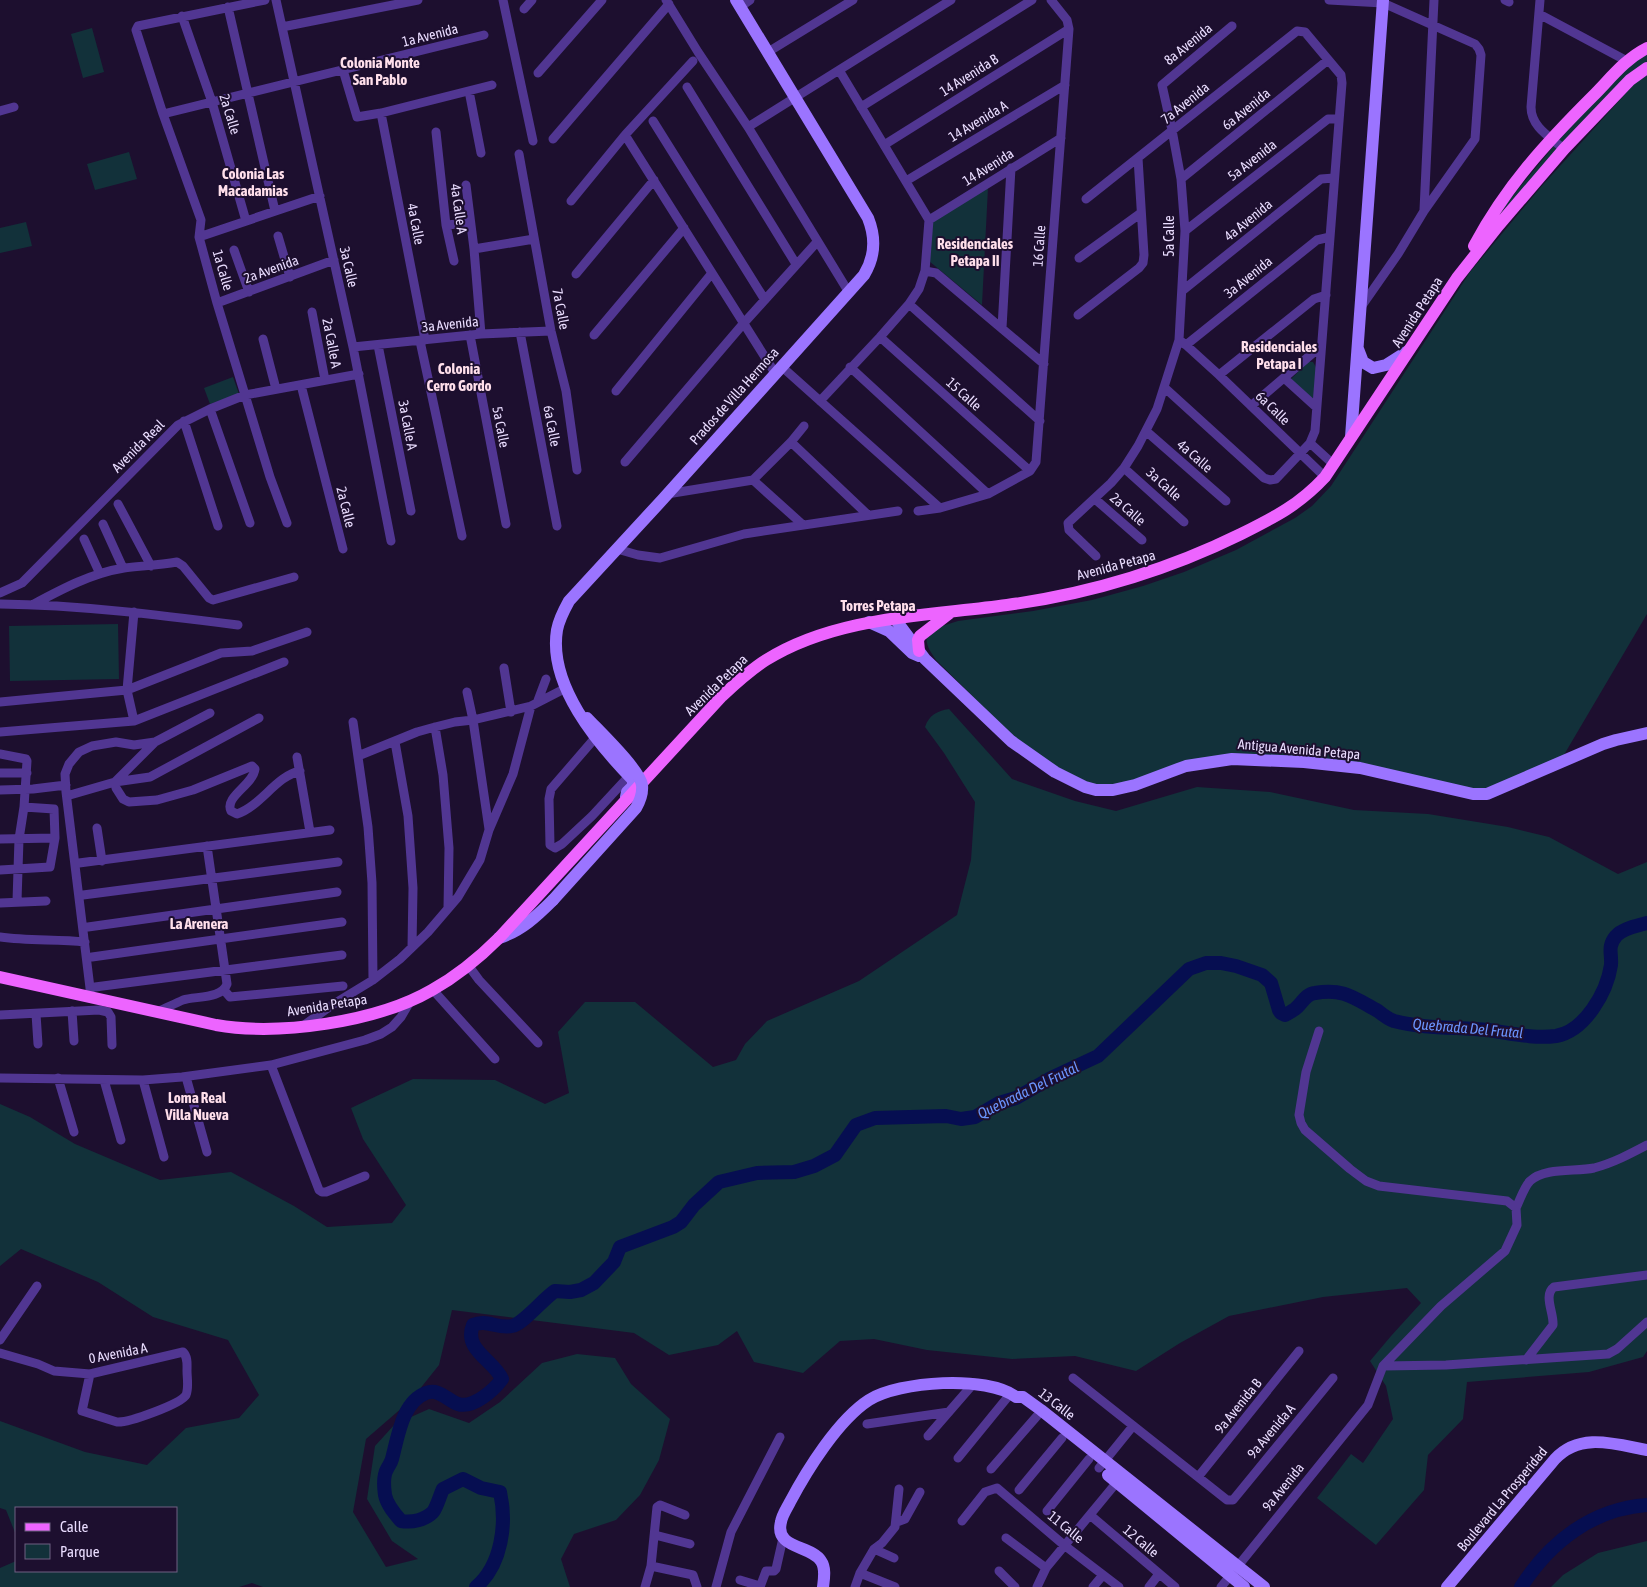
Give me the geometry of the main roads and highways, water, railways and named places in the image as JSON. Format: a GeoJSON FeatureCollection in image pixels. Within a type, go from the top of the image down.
{"type":"FeatureCollection","features":[{"type":"Feature","properties":{"kind":"main road"},"geometry":{"type":"LineString","coordinates":[[1351,437],[1383,1]]}},
{"type":"Feature","properties":{"kind":"main road","name":"Prados de Villa Hermosa"},"geometry":{"type":"LineString","coordinates":[[625,800],[627,792],[634,784],[595,738],[580,716],[568,693],[557,656],[556,637],[560,621],[569,601],[864,275],[870,264],[874,245],[872,228],[868,218],[768,52],[742,2]]}},
{"type":"Feature","properties":{"kind":"main road","name":"Avenida Petapa"},"geometry":{"type":"LineString","coordinates":[[0,977],[226,1027],[303,1026],[356,1018],[412,1000],[433,990],[468,965],[499,938],[722,696],[750,671],[774,655],[797,644],[833,631],[868,622],[1009,605],[1043,599],[1160,569],[1219,545],[1281,513],[1301,500],[1325,477],[1457,278],[1502,198],[1551,138],[1627,61],[1647,48]]}},
{"type":"Feature","properties":{"kind":"main road","name":"Avenida Petapa"},"geometry":{"type":"LineString","coordinates":[[1457,278],[1498,226],[1564,149],[1630,80],[1647,68]]}},
{"type":"Feature","properties":{"kind":"main road"},"geometry":{"type":"LineString","coordinates":[[1357,342],[1361,359],[1366,365],[1373,368],[1386,366],[1410,350]]}},
{"type":"Feature","properties":{"kind":"main road"},"geometry":{"type":"LineString","coordinates":[[922,655],[918,640],[922,633],[951,612]]}},
{"type":"Feature","properties":{"kind":"main road","name":"Antigua Avenida Petapa"},"geometry":{"type":"LineString","coordinates":[[895,619],[922,655],[1010,741],[1069,780],[1096,790],[1113,790],[1134,785],[1186,766],[1232,759],[1304,762],[1360,768],[1481,795],[1558,765],[1603,744],[1647,733]]}},
{"type":"Feature","properties":{"kind":"main road","name":"Antigua Avenida Petapa"},"geometry":{"type":"LineString","coordinates":[[868,622],[889,631],[911,652],[922,655]]}},
{"type":"Feature","properties":{"kind":"main road"},"geometry":{"type":"LineString","coordinates":[[499,938],[514,933],[553,900],[636,808],[642,793],[642,784],[636,772],[587,718],[568,693]]}},
{"type":"Feature","properties":{"kind":"main road"},"geometry":{"type":"LineString","coordinates":[[823,1587],[824,1572],[820,1560],[813,1554],[790,1544],[783,1538],[780,1532],[781,1522],[798,1488],[834,1434],[867,1402],[882,1394],[904,1388],[945,1383],[974,1383],[996,1387],[1013,1395]]}},
{"type":"Feature","properties":{"kind":"main road","name":"13 Calle"},"geometry":{"type":"LineString","coordinates":[[1013,1395],[1018,1403],[1037,1416],[1062,1438],[1089,1459],[1102,1465],[1117,1482],[1234,1570],[1264,1587]]}},
{"type":"Feature","properties":{"kind":"main road","name":"13 Calle"},"geometry":{"type":"LineString","coordinates":[[1013,1395],[1023,1397],[1041,1410],[1102,1465],[1234,1570],[1244,1587]]}},
{"type":"Feature","properties":{"kind":"main road","name":"Boulevard La Prosperidad"},"geometry":{"type":"LineString","coordinates":[[1447,1587],[1564,1450],[1581,1443],[1598,1441],[1647,1450]]}},
{"type":"Feature","properties":{"kind":"waterway","name":"Quebrada Del Frutal"},"geometry":{"type":"LineString","coordinates":[[476,1587],[485,1578],[497,1555],[503,1517],[500,1492],[481,1488],[463,1479],[443,1489],[430,1515],[410,1522],[401,1521],[388,1502],[385,1495],[384,1482],[406,1412],[418,1398],[431,1392],[439,1393],[458,1404],[464,1405],[483,1398],[502,1379],[472,1341],[473,1325],[483,1323],[507,1327],[512,1326],[522,1321],[555,1291],[570,1292],[581,1290],[594,1283],[614,1262],[620,1247],[673,1227],[681,1222],[694,1205],[719,1182],[757,1173],[794,1172],[814,1166],[835,1155],[856,1125],[875,1118],[946,1116],[961,1119],[975,1117],[999,1103],[1016,1098],[1051,1078],[1098,1056],[1189,969],[1206,963],[1236,966],[1262,975],[1271,983],[1279,1010],[1285,1015],[1312,994],[1334,992],[1355,998],[1390,1019],[1406,1024],[1488,1030],[1547,1037],[1567,1033],[1576,1027],[1593,1009],[1605,987],[1611,965],[1613,940],[1626,929],[1647,923]]}},
{"type":"Feature","properties":{"kind":"waterway"},"geometry":{"type":"LineString","coordinates":[[1521,1587],[1545,1556],[1574,1531],[1608,1513],[1647,1505]]}},
{"type":"Feature","properties":{"kind":"district","name":"Colonia Monte San Pablo"},"geometry":{"type":"Point","coordinates":[380,70]}},
{"type":"Feature","properties":{"kind":"district","name":"Colonia Las Macadamias"},"geometry":{"type":"Point","coordinates":[253,182]}},
{"type":"Feature","properties":{"kind":"district","name":"Residenciales Petapa II"},"geometry":{"type":"Point","coordinates":[975,252]}},
{"type":"Feature","properties":{"kind":"district","name":"Residenciales Petapa I"},"geometry":{"type":"Point","coordinates":[1279,354]}},
{"type":"Feature","properties":{"kind":"district","name":"Colonia Cerro Gordo"},"geometry":{"type":"Point","coordinates":[459,376]}},
{"type":"Feature","properties":{"kind":"district","name":"Torres Petapa"},"geometry":{"type":"Point","coordinates":[878,605]}},
{"type":"Feature","properties":{"kind":"district","name":"La Arenera"},"geometry":{"type":"Point","coordinates":[199,923]}},
{"type":"Feature","properties":{"kind":"district","name":"Loma Real Villa Nueva"},"geometry":{"type":"Point","coordinates":[197,1106]}}]}
